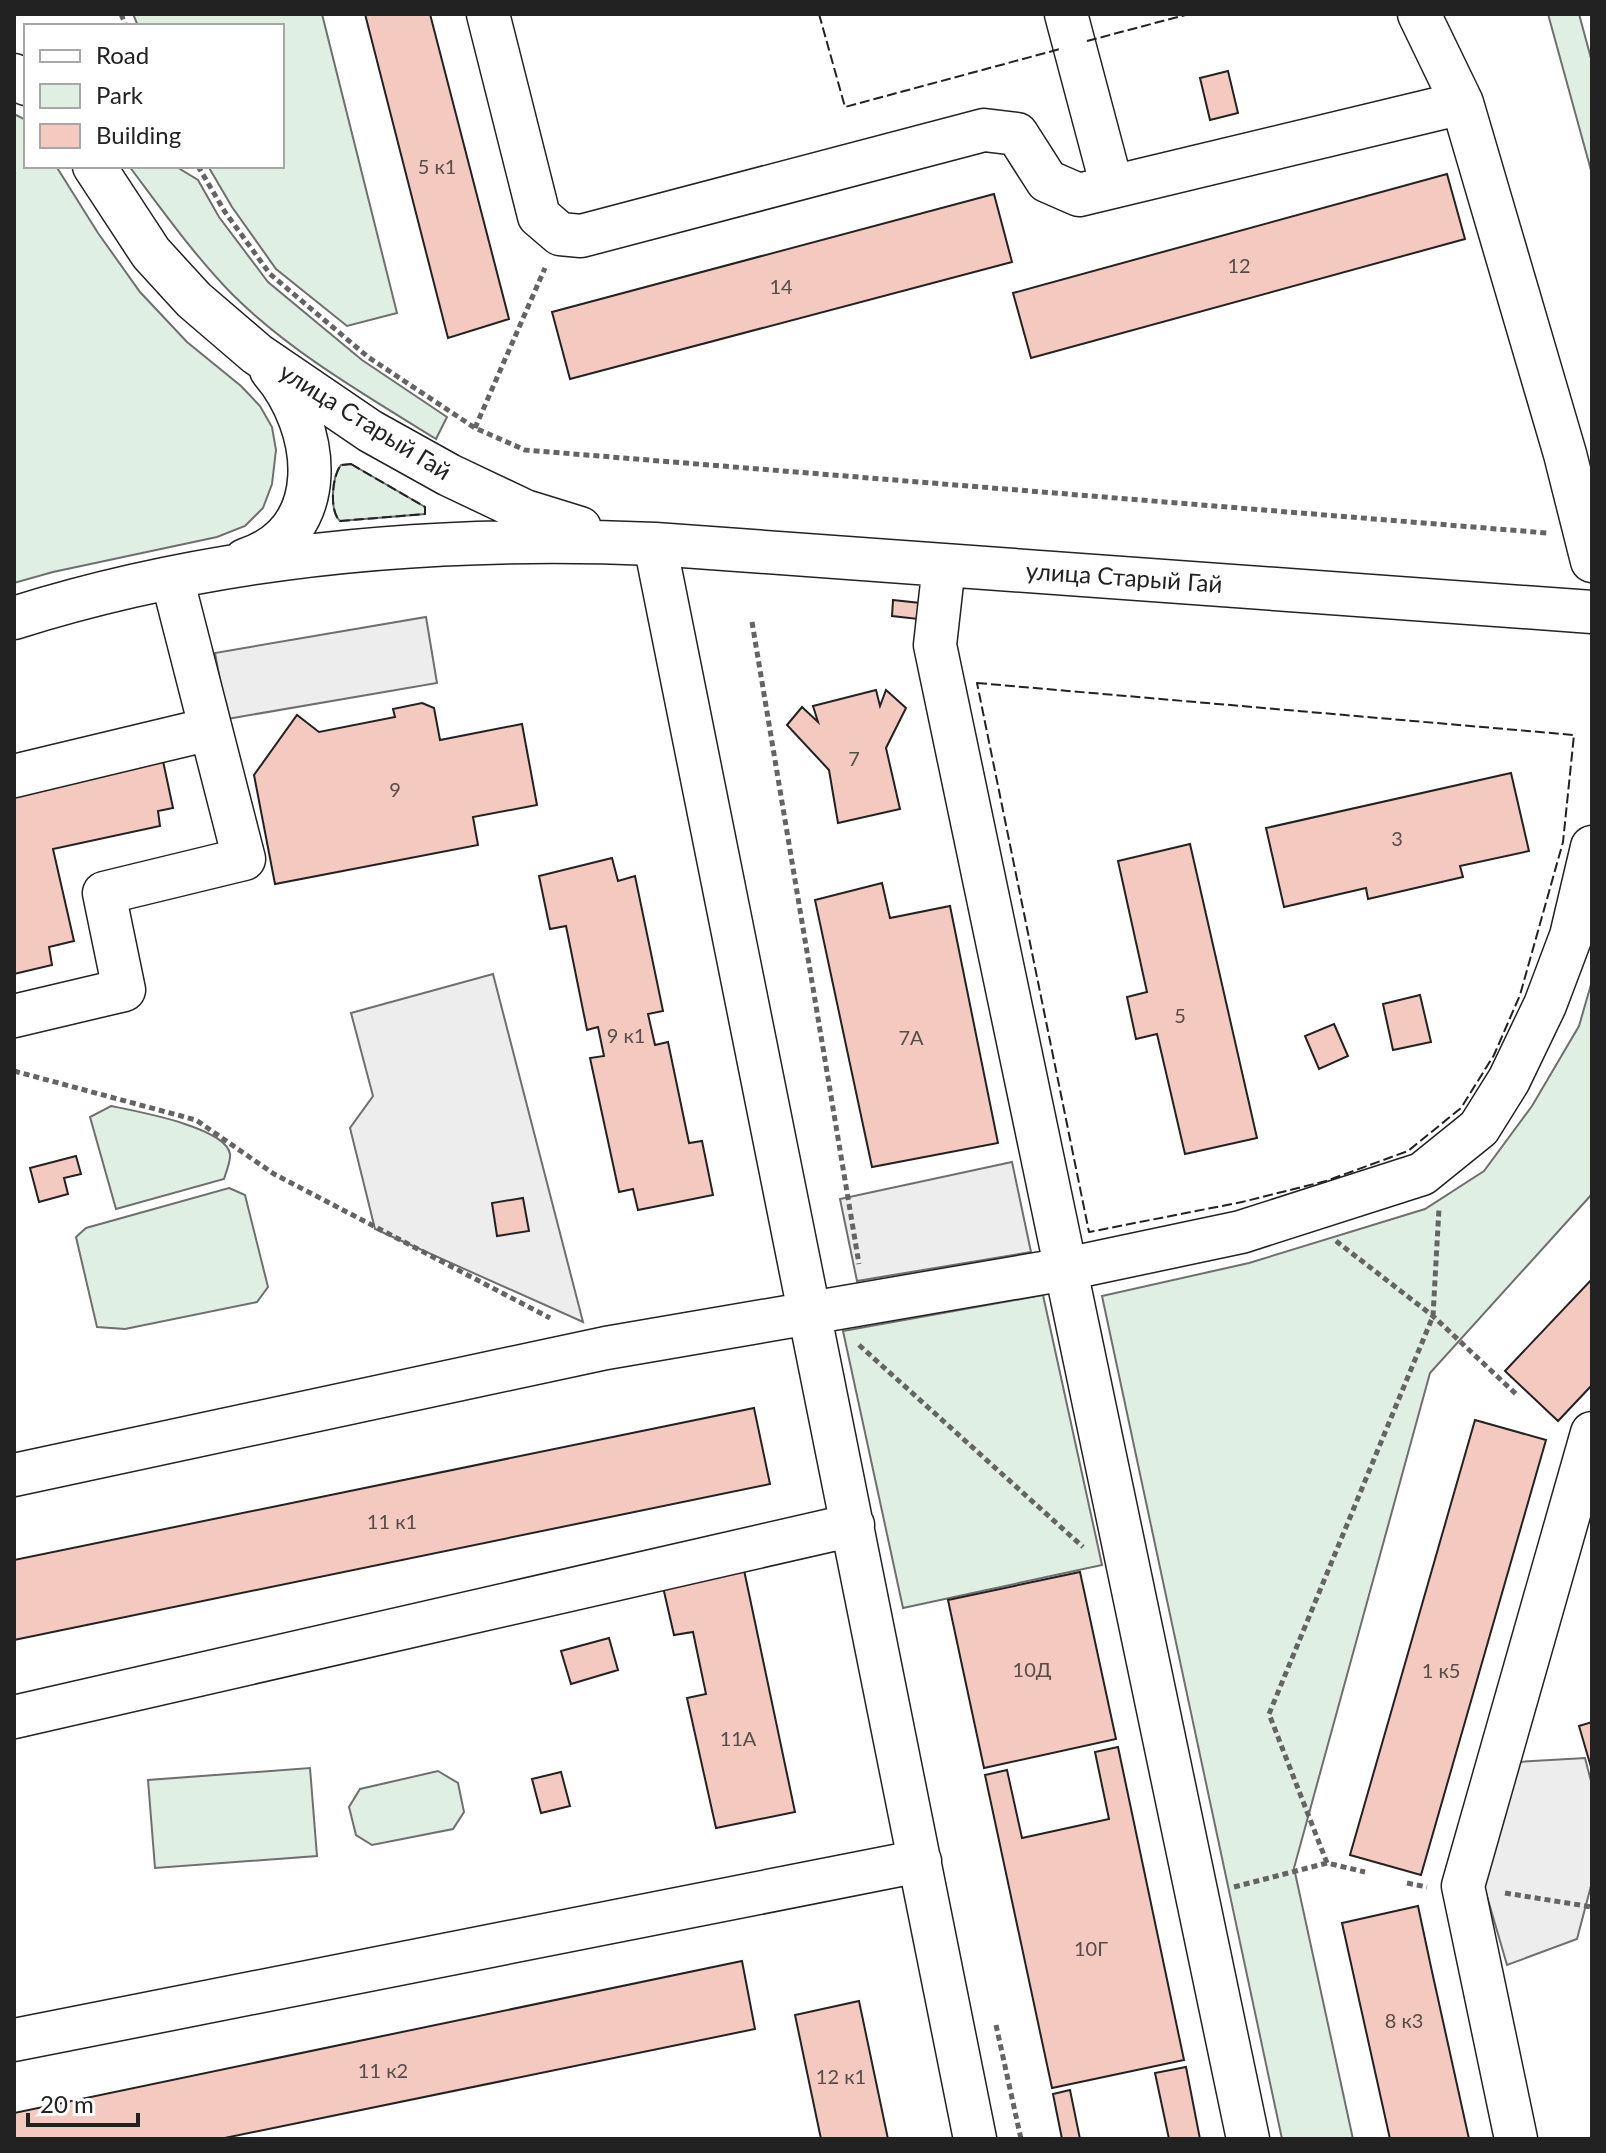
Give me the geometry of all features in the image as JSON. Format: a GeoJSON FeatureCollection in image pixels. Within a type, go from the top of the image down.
{"type":"FeatureCollection","features":[{"type":"Feature","properties":{"kind":"street"},"geometry":{"type":"LineString","coordinates":[[488,14],[539,216],[560,234],[581,236],[984,130],[1017,134],[1047,181],[1079,195],[1462,103]]}},
{"type":"Feature","properties":{"kind":"street"},"geometry":{"type":"LineString","coordinates":[[1066,14],[1112,187]]}},
{"type":"Feature","properties":{"kind":"street"},"geometry":{"type":"LineString","coordinates":[[1419,14],[1462,103],[1565,454],[1589,549]]}},
{"type":"Feature","properties":{"kind":"street","name":"улица Старый Гай"},"geometry":{"type":"LineString","coordinates":[[95,168],[151,253],[194,300],[257,354],[370,431],[449,475],[525,511],[590,532],[655,544]]}},
{"type":"Feature","properties":{"kind":"street","name":"улица Старый Гай"},"geometry":{"type":"LineString","coordinates":[[14,618],[56,605],[223,567],[262,555],[282,539],[299,516],[310,488],[309,449],[299,415],[284,385],[257,354]]}},
{"type":"Feature","properties":{"kind":"street","name":"улица Старый Гай"},"geometry":{"type":"LineString","coordinates":[[223,567],[362,550],[558,540],[655,544],[1592,612]]}},
{"type":"Feature","properties":{"kind":"street"},"geometry":{"type":"LineString","coordinates":[[655,544],[975,2139]]}},
{"type":"Feature","properties":{"kind":"street"},"geometry":{"type":"LineString","coordinates":[[944,565],[935,645],[1248,2139]]}},
{"type":"Feature","properties":{"kind":"street"},"geometry":{"type":"LineString","coordinates":[[14,1016],[124,990],[104,893],[244,859],[172,578]]}},
{"type":"Feature","properties":{"kind":"street"},"geometry":{"type":"LineString","coordinates":[[14,776],[210,729]]}},
{"type":"Feature","properties":{"kind":"street"},"geometry":{"type":"LineString","coordinates":[[14,1475],[606,1348],[1066,1269],[1241,1232],[1422,1174],[1479,1128],[1509,1080],[1545,1005],[1571,936],[1592,847]]}},
{"type":"Feature","properties":{"kind":"street"},"geometry":{"type":"LineString","coordinates":[[1516,2139],[1463,1886],[1592,1433]]}},
{"type":"Feature","properties":{"kind":"street"},"geometry":{"type":"LineString","coordinates":[[14,1717],[853,1525]]}},
{"type":"Feature","properties":{"kind":"street"},"geometry":{"type":"LineString","coordinates":[[14,2040],[920,1861]]}},
{"type":"Feature","properties":{"kind":"path"},"geometry":{"type":"LineString","coordinates":[[199,168],[225,212],[270,274],[368,357],[475,428],[525,450],[1589,549]]}},
{"type":"Feature","properties":{"kind":"path"},"geometry":{"type":"LineString","coordinates":[[475,428],[560,234]]}},
{"type":"Feature","properties":{"kind":"path"},"geometry":{"type":"LineString","coordinates":[[752,622],[866,1303]]}},
{"type":"Feature","properties":{"kind":"path"},"geometry":{"type":"LineString","coordinates":[[14,1071],[196,1120],[274,1174],[551,1319]]}},
{"type":"Feature","properties":{"kind":"path"},"geometry":{"type":"LineString","coordinates":[[1327,1863],[1269,1714],[1433,1316],[1440,1201]]}},
{"type":"Feature","properties":{"kind":"path"},"geometry":{"type":"LineString","coordinates":[[1197,1896],[1327,1863],[1365,1872]]}},
{"type":"Feature","properties":{"kind":"path"},"geometry":{"type":"LineString","coordinates":[[1463,1886],[1592,1907]]}},
{"type":"Feature","properties":{"kind":"green space"},"geometry":{"type":"Polygon","coordinates":[[[133,14],[322,14],[397,313],[347,326],[276,269],[232,207],[209,168],[284,168],[284,24],[137,24],[133,14]]]}},
{"type":"Feature","properties":{"kind":"green space"},"geometry":{"type":"Polygon","coordinates":[[[1548,14],[1579,14],[1592,62],[1592,174],[1548,14]]]}},
{"type":"Feature","properties":{"kind":"green space"},"geometry":{"type":"Polygon","coordinates":[[[14,114],[24,119],[24,168],[57,168],[140,292],[187,342],[241,386],[260,406],[272,427],[276,450],[272,484],[263,508],[245,526],[217,537],[14,583],[14,114]]]}},
{"type":"Feature","properties":{"kind":"green space"},"geometry":{"type":"Polygon","coordinates":[[[131,168],[178,168],[198,180],[219,217],[268,282],[362,360],[447,417],[436,439],[330,372],[279,335],[232,294],[131,168]]]}},
{"type":"Feature","properties":{"kind":"green space"},"geometry":{"type":"Polygon","coordinates":[[[351,464],[425,507],[425,514],[340,521],[334,510],[334,485],[341,465],[351,464]]]}},
{"type":"Feature","properties":{"kind":"green space"},"geometry":{"type":"Polygon","coordinates":[[[1592,981],[1592,1194],[1430,1373],[1294,1868],[1353,2139],[1282,2139],[1102,1296],[1249,1263],[1425,1209],[1484,1171],[1532,1106],[1579,1026],[1592,981]]]}},
{"type":"Feature","properties":{"kind":"green space"},"geometry":{"type":"Polygon","coordinates":[[[111,1106],[158,1116],[213,1136],[225,1144],[230,1154],[224,1179],[116,1209],[90,1117],[111,1106]]]}},
{"type":"Feature","properties":{"kind":"green space"},"geometry":{"type":"Polygon","coordinates":[[[229,1188],[245,1195],[268,1287],[257,1302],[125,1329],[97,1327],[76,1237],[86,1228],[229,1188]]]}},
{"type":"Feature","properties":{"kind":"green space"},"geometry":{"type":"Polygon","coordinates":[[[1043,1295],[1102,1565],[903,1608],[843,1331],[1043,1295]]]}},
{"type":"Feature","properties":{"kind":"green space"},"geometry":{"type":"Polygon","coordinates":[[[310,1768],[317,1856],[155,1868],[148,1780],[310,1768]]]}},
{"type":"Feature","properties":{"kind":"green space"},"geometry":{"type":"Polygon","coordinates":[[[438,1771],[458,1783],[464,1812],[453,1829],[372,1845],[356,1835],[349,1807],[360,1789],[438,1771]]]}},
{"type":"Feature","properties":{"kind":"shaded area"},"geometry":{"type":"Polygon","coordinates":[[[426,617],[437,683],[227,719],[215,653],[426,617]]]}},
{"type":"Feature","properties":{"kind":"shaded area"},"geometry":{"type":"Polygon","coordinates":[[[493,974],[583,1322],[375,1229],[350,1128],[373,1096],[351,1013],[493,974]]]}},
{"type":"Feature","properties":{"kind":"shaded area"},"geometry":{"type":"Polygon","coordinates":[[[1012,1162],[1031,1252],[857,1281],[840,1199],[1012,1162]]]}},
{"type":"Feature","properties":{"kind":"shaded area"},"geometry":{"type":"Polygon","coordinates":[[[1585,1758],[1592,1785],[1592,1882],[1577,1939],[1507,1965],[1482,1879],[1516,1762],[1585,1758]]]}},
{"type":"Feature","properties":{"kind":"building"},"geometry":{"type":"Polygon","coordinates":[[[365,14],[430,14],[509,319],[448,338],[365,14]]]}},
{"type":"Feature","properties":{"kind":"building"},"geometry":{"type":"Polygon","coordinates":[[[1228,71],[1238,113],[1210,120],[1200,78],[1228,71]]]}},
{"type":"Feature","properties":{"kind":"building"},"geometry":{"type":"Polygon","coordinates":[[[1447,174],[1465,239],[1031,358],[1013,293],[1447,174]]]}},
{"type":"Feature","properties":{"kind":"building"},"geometry":{"type":"Polygon","coordinates":[[[994,194],[1012,262],[570,379],[552,312],[994,194]]]}},
{"type":"Feature","properties":{"kind":"building"},"geometry":{"type":"Polygon","coordinates":[[[893,600],[920,603],[918,619],[892,616],[893,600]]]}},
{"type":"Feature","properties":{"kind":"building"},"geometry":{"type":"Polygon","coordinates":[[[876,690],[880,706],[886,690],[906,708],[886,748],[900,809],[838,823],[829,770],[787,725],[802,707],[818,722],[813,706],[876,690]]]}},
{"type":"Feature","properties":{"kind":"building"},"geometry":{"type":"Polygon","coordinates":[[[422,703],[434,708],[440,740],[522,724],[537,805],[473,817],[478,845],[275,884],[254,775],[297,715],[319,732],[395,717],[393,709],[422,703]]]}},
{"type":"Feature","properties":{"kind":"building"},"geometry":{"type":"Polygon","coordinates":[[[163,761],[173,808],[158,811],[160,826],[53,849],[74,941],[49,947],[52,965],[14,974],[14,778],[163,761]]]}},
{"type":"Feature","properties":{"kind":"building"},"geometry":{"type":"Polygon","coordinates":[[[1511,773],[1529,851],[1460,866],[1463,877],[1368,899],[1366,888],[1284,907],[1266,828],[1511,773]]]}},
{"type":"Feature","properties":{"kind":"building"},"geometry":{"type":"Polygon","coordinates":[[[1190,844],[1257,1138],[1185,1154],[1157,1034],[1136,1039],[1127,997],[1147,992],[1118,861],[1190,844]]]}},
{"type":"Feature","properties":{"kind":"building"},"geometry":{"type":"Polygon","coordinates":[[[612,858],[618,881],[635,876],[663,1011],[648,1014],[655,1045],[668,1042],[689,1143],[702,1141],[713,1195],[638,1210],[633,1189],[619,1192],[590,1058],[604,1056],[598,1027],[587,1030],[566,926],[550,929],[539,876],[612,858]]]}},
{"type":"Feature","properties":{"kind":"building"},"geometry":{"type":"Polygon","coordinates":[[[882,883],[890,918],[950,906],[998,1143],[872,1167],[815,900],[882,883]]]}},
{"type":"Feature","properties":{"kind":"building"},"geometry":{"type":"Polygon","coordinates":[[[1420,995],[1431,1042],[1393,1050],[1383,1004],[1420,995]]]}},
{"type":"Feature","properties":{"kind":"building"},"geometry":{"type":"Polygon","coordinates":[[[1334,1024],[1348,1056],[1319,1069],[1305,1036],[1334,1024]]]}},
{"type":"Feature","properties":{"kind":"building"},"geometry":{"type":"Polygon","coordinates":[[[76,1156],[81,1174],[64,1178],[68,1194],[39,1202],[30,1168],[76,1156]]]}},
{"type":"Feature","properties":{"kind":"building"},"geometry":{"type":"Polygon","coordinates":[[[523,1198],[529,1231],[497,1236],[492,1203],[523,1198]]]}},
{"type":"Feature","properties":{"kind":"building"},"geometry":{"type":"Polygon","coordinates":[[[1592,1279],[1592,1385],[1558,1421],[1505,1371],[1592,1279]]]}},
{"type":"Feature","properties":{"kind":"building"},"geometry":{"type":"Polygon","coordinates":[[[754,1408],[770,1484],[14,1640],[14,1560],[754,1408]]]}},
{"type":"Feature","properties":{"kind":"building"},"geometry":{"type":"Polygon","coordinates":[[[1475,1420],[1546,1440],[1421,1875],[1350,1855],[1475,1420]]]}},
{"type":"Feature","properties":{"kind":"building"},"geometry":{"type":"Polygon","coordinates":[[[744,1570],[795,1812],[716,1828],[687,1698],[706,1694],[693,1632],[674,1635],[663,1587],[744,1570]]]}},
{"type":"Feature","properties":{"kind":"building"},"geometry":{"type":"Polygon","coordinates":[[[1080,1572],[1116,1739],[984,1768],[948,1600],[1080,1572]]]}},
{"type":"Feature","properties":{"kind":"building"},"geometry":{"type":"Polygon","coordinates":[[[609,1638],[618,1670],[571,1684],[561,1651],[609,1638]]]}},
{"type":"Feature","properties":{"kind":"building"},"geometry":{"type":"Polygon","coordinates":[[[1592,1722],[1592,1766],[1591,1767],[1579,1726],[1592,1722]]]}},
{"type":"Feature","properties":{"kind":"building"},"geometry":{"type":"Polygon","coordinates":[[[1118,1747],[1184,2060],[1052,2088],[985,1775],[1007,1770],[1022,1838],[1109,1819],[1095,1752],[1118,1747]]]}},
{"type":"Feature","properties":{"kind":"building"},"geometry":{"type":"Polygon","coordinates":[[[561,1772],[570,1806],[541,1813],[532,1779],[561,1772]]]}},
{"type":"Feature","properties":{"kind":"building"},"geometry":{"type":"Polygon","coordinates":[[[1418,1906],[1469,2139],[1390,2139],[1342,1923],[1418,1906]]]}},
{"type":"Feature","properties":{"kind":"building"},"geometry":{"type":"Polygon","coordinates":[[[742,1961],[755,2029],[220,2139],[14,2139],[14,2113],[742,1961]]]}},
{"type":"Feature","properties":{"kind":"building"},"geometry":{"type":"Polygon","coordinates":[[[859,2001],[888,2139],[821,2139],[795,2015],[859,2001]]]}},
{"type":"Feature","properties":{"kind":"building"},"geometry":{"type":"Polygon","coordinates":[[[1186,2067],[1200,2139],[1169,2139],[1155,2073],[1186,2067]]]}},
{"type":"Feature","properties":{"kind":"building"},"geometry":{"type":"Polygon","coordinates":[[[1070,2090],[1080,2139],[1062,2139],[1053,2094],[1070,2090]]]}},
{"type":"Feature","properties":{"kind":"fence"},"geometry":{"type":"LineString","coordinates":[[819,14],[845,107],[1060,49]]}},
{"type":"Feature","properties":{"kind":"fence"},"geometry":{"type":"LineString","coordinates":[[1087,41],[1189,14]]}},
{"type":"Feature","properties":{"kind":"fence"},"geometry":{"type":"LineString","coordinates":[[351,464],[425,507],[425,514],[340,521],[334,510],[334,485],[341,465],[351,464]]}},
{"type":"Feature","properties":{"kind":"fence"},"geometry":{"type":"LineString","coordinates":[[977,683],[1574,735],[1563,842],[1520,995],[1494,1055],[1461,1108],[1408,1151],[1326,1181],[1242,1202],[1089,1232],[977,683]]}}]}
